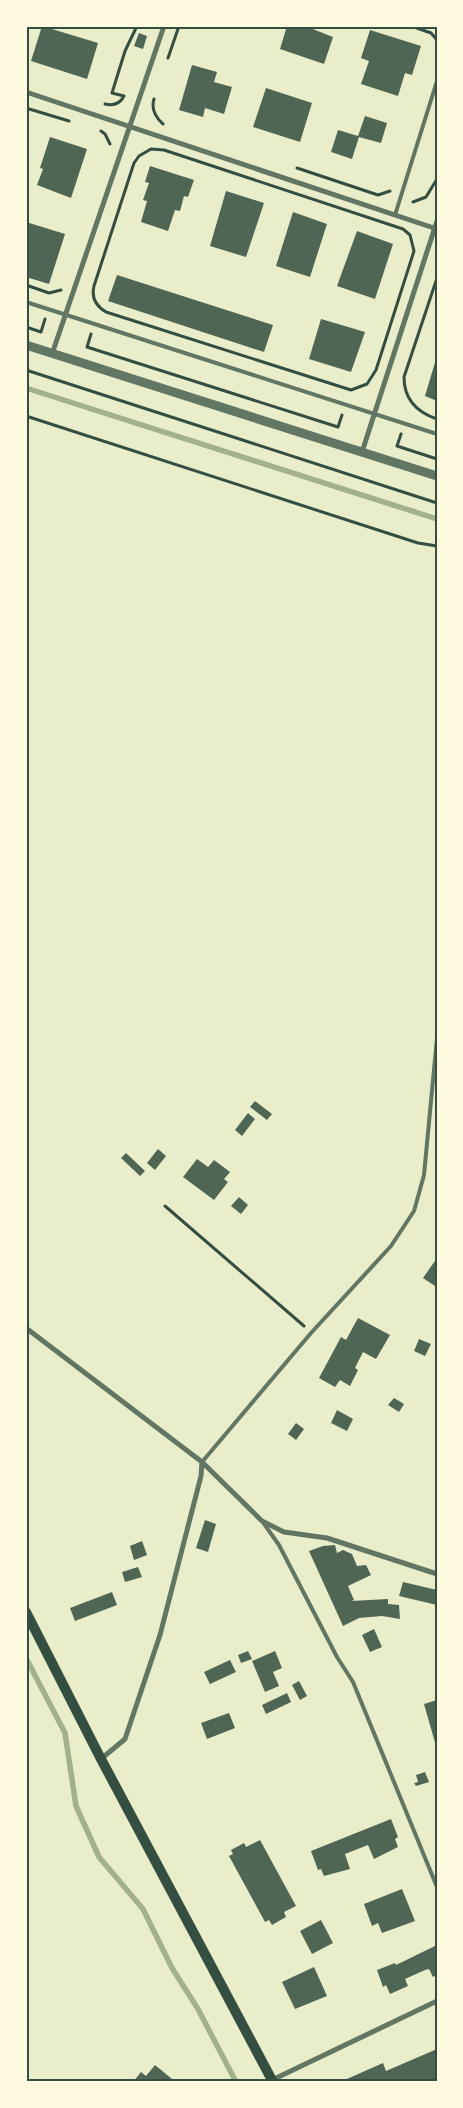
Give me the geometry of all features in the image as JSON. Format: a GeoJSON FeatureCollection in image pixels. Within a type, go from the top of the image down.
{"type":"FeatureCollection","features":[{"type":"Feature","properties":{"kind":"main road"},"geometry":{"type":"LineString","coordinates":[[26,1612],[272,2081]]}},
{"type":"Feature","properties":{"kind":"street"},"geometry":{"type":"LineString","coordinates":[[52,354],[67,315],[128,127],[164,26]]}},
{"type":"Feature","properties":{"kind":"street"},"geometry":{"type":"LineString","coordinates":[[26,92],[436,228]]}},
{"type":"Feature","properties":{"kind":"street"},"geometry":{"type":"LineString","coordinates":[[362,452],[437,221]]}},
{"type":"Feature","properties":{"kind":"street"},"geometry":{"type":"LineString","coordinates":[[26,346],[437,476]]}},
{"type":"Feature","properties":{"kind":"street"},"geometry":{"type":"LineString","coordinates":[[26,1328],[202,1462],[262,1521],[284,1532],[328,1538],[437,1574]]}},
{"type":"Feature","properties":{"kind":"street"},"geometry":{"type":"LineString","coordinates":[[101,1758],[125,1739],[154,1654],[202,1462]]}},
{"type":"Feature","properties":{"kind":"street"},"geometry":{"type":"LineString","coordinates":[[272,2081],[437,2001]]}},
{"type":"Feature","properties":{"kind":"lane"},"geometry":{"type":"LineString","coordinates":[[395,215],[437,81]]}},
{"type":"Feature","properties":{"kind":"lane"},"geometry":{"type":"LineString","coordinates":[[26,302],[437,434]]}},
{"type":"Feature","properties":{"kind":"lane"},"geometry":{"type":"LineString","coordinates":[[202,1462],[312,1333],[391,1246],[414,1211],[424,1175],[437,1038]]}},
{"type":"Feature","properties":{"kind":"lane"},"geometry":{"type":"LineString","coordinates":[[262,1521],[279,1545],[337,1657],[353,1682],[437,1887]]}},
{"type":"Feature","properties":{"kind":"path"},"geometry":{"type":"LineString","coordinates":[[97,101],[115,105],[122,100],[124,96],[112,93],[125,51],[137,26]]}},
{"type":"Feature","properties":{"kind":"path"},"geometry":{"type":"LineString","coordinates":[[166,62],[179,26]]}},
{"type":"Feature","properties":{"kind":"path"},"geometry":{"type":"LineString","coordinates":[[411,26],[431,34],[437,40]]}},
{"type":"Feature","properties":{"kind":"path"},"geometry":{"type":"LineString","coordinates":[[155,96],[154,114],[162,124],[172,127]]}},
{"type":"Feature","properties":{"kind":"path"},"geometry":{"type":"LineString","coordinates":[[26,108],[78,124]]}},
{"type":"Feature","properties":{"kind":"path"},"geometry":{"type":"LineString","coordinates":[[95,129],[105,134],[111,150]]}},
{"type":"Feature","properties":{"kind":"path"},"geometry":{"type":"LineString","coordinates":[[152,149],[164,150],[403,229],[410,236],[414,251],[376,370],[367,384],[356,389],[350,390],[106,312],[100,308],[93,297],[94,286],[134,163],[139,156],[152,149]]}},
{"type":"Feature","properties":{"kind":"path"},"geometry":{"type":"LineString","coordinates":[[293,166],[378,195],[383,195],[393,189]]}},
{"type":"Feature","properties":{"kind":"path"},"geometry":{"type":"LineString","coordinates":[[413,202],[426,197],[437,179]]}},
{"type":"Feature","properties":{"kind":"path"},"geometry":{"type":"LineString","coordinates":[[437,278],[404,377],[404,384],[408,398],[418,410],[423,414],[437,418]]}},
{"type":"Feature","properties":{"kind":"path"},"geometry":{"type":"LineString","coordinates":[[26,285],[49,293],[56,293],[65,287]]}},
{"type":"Feature","properties":{"kind":"path"},"geometry":{"type":"LineString","coordinates":[[26,327],[41,332],[46,318]]}},
{"type":"Feature","properties":{"kind":"path"},"geometry":{"type":"LineString","coordinates":[[91,333],[87,347],[338,426],[342,414]]}},
{"type":"Feature","properties":{"kind":"path"},"geometry":{"type":"LineString","coordinates":[[26,370],[437,504]]}},
{"type":"Feature","properties":{"kind":"path"},"geometry":{"type":"LineString","coordinates":[[26,416],[418,543],[436,546],[437,551]]}},
{"type":"Feature","properties":{"kind":"path"},"geometry":{"type":"LineString","coordinates":[[401,434],[397,446],[437,459]]}},
{"type":"Feature","properties":{"kind":"path"},"geometry":{"type":"LineString","coordinates":[[164,1206],[312,1333]]}},
{"type":"Feature","properties":{"kind":"building"},"geometry":{"type":"Polygon","coordinates":[[[42,26],[98,43],[87,79],[31,61],[42,26]]]}},
{"type":"Feature","properties":{"kind":"building"},"geometry":{"type":"Polygon","coordinates":[[[287,26],[305,26],[333,37],[324,64],[280,49],[287,26]]]}},
{"type":"Feature","properties":{"kind":"building"},"geometry":{"type":"Polygon","coordinates":[[[370,30],[421,46],[412,75],[405,73],[398,96],[361,84],[369,61],[361,58],[370,30]]]}},
{"type":"Feature","properties":{"kind":"building"},"geometry":{"type":"Polygon","coordinates":[[[139,33],[147,36],[143,49],[134,46],[139,33]]]}},
{"type":"Feature","properties":{"kind":"building"},"geometry":{"type":"Polygon","coordinates":[[[192,65],[217,72],[214,82],[232,87],[224,114],[205,108],[203,117],[179,110],[192,65]]]}},
{"type":"Feature","properties":{"kind":"building"},"geometry":{"type":"Polygon","coordinates":[[[266,88],[312,103],[300,142],[253,127],[266,88]]]}},
{"type":"Feature","properties":{"kind":"building"},"geometry":{"type":"Polygon","coordinates":[[[365,116],[387,123],[381,143],[359,137],[352,159],[331,152],[338,130],[358,136],[365,116]]]}},
{"type":"Feature","properties":{"kind":"building"},"geometry":{"type":"Polygon","coordinates":[[[50,137],[87,149],[71,198],[37,185],[43,169],[40,168],[50,137]]]}},
{"type":"Feature","properties":{"kind":"building"},"geometry":{"type":"Polygon","coordinates":[[[150,166],[194,180],[188,197],[184,196],[180,211],[175,210],[168,231],[141,222],[147,201],[143,200],[149,183],[145,182],[150,166]]]}},
{"type":"Feature","properties":{"kind":"building"},"geometry":{"type":"Polygon","coordinates":[[[226,191],[264,203],[246,257],[210,246],[226,191]]]}},
{"type":"Feature","properties":{"kind":"building"},"geometry":{"type":"Polygon","coordinates":[[[293,212],[327,224],[310,277],[276,266],[293,212]]]}},
{"type":"Feature","properties":{"kind":"building"},"geometry":{"type":"Polygon","coordinates":[[[26,222],[65,234],[49,284],[26,277],[26,222]]]}},
{"type":"Feature","properties":{"kind":"building"},"geometry":{"type":"Polygon","coordinates":[[[357,231],[393,244],[375,299],[337,286],[357,231]]]}},
{"type":"Feature","properties":{"kind":"building"},"geometry":{"type":"Polygon","coordinates":[[[117,275],[273,325],[264,352],[108,301],[117,275]]]}},
{"type":"Feature","properties":{"kind":"building"},"geometry":{"type":"Polygon","coordinates":[[[321,319],[365,332],[351,372],[309,359],[321,319]]]}},
{"type":"Feature","properties":{"kind":"building"},"geometry":{"type":"Polygon","coordinates":[[[437,359],[437,401],[425,396],[437,359]]]}},
{"type":"Feature","properties":{"kind":"building"},"geometry":{"type":"Polygon","coordinates":[[[255,1101],[272,1114],[267,1120],[250,1107],[255,1101]]]}},
{"type":"Feature","properties":{"kind":"building"},"geometry":{"type":"Polygon","coordinates":[[[248,1113],[255,1119],[242,1136],[235,1130],[248,1113]]]}},
{"type":"Feature","properties":{"kind":"building"},"geometry":{"type":"Polygon","coordinates":[[[158,1149],[166,1156],[155,1170],[147,1163],[158,1149]]]}},
{"type":"Feature","properties":{"kind":"building"},"geometry":{"type":"Polygon","coordinates":[[[126,1153],[145,1171],[140,1176],[121,1158],[126,1153]]]}},
{"type":"Feature","properties":{"kind":"building"},"geometry":{"type":"Polygon","coordinates":[[[197,1159],[208,1167],[214,1160],[230,1172],[224,1179],[228,1182],[214,1200],[183,1177],[197,1159]]]}},
{"type":"Feature","properties":{"kind":"building"},"geometry":{"type":"Polygon","coordinates":[[[239,1197],[248,1205],[241,1214],[231,1206],[239,1197]]]}},
{"type":"Feature","properties":{"kind":"building"},"geometry":{"type":"Polygon","coordinates":[[[437,1258],[437,1284],[435,1286],[423,1278],[437,1258]]]}},
{"type":"Feature","properties":{"kind":"building"},"geometry":{"type":"Polygon","coordinates":[[[358,1318],[390,1335],[376,1359],[363,1352],[355,1368],[358,1370],[350,1386],[340,1380],[335,1387],[319,1378],[341,1337],[346,1340],[358,1318]]]}},
{"type":"Feature","properties":{"kind":"building"},"geometry":{"type":"Polygon","coordinates":[[[419,1339],[431,1344],[425,1356],[414,1351],[419,1339]]]}},
{"type":"Feature","properties":{"kind":"building"},"geometry":{"type":"Polygon","coordinates":[[[394,1398],[404,1404],[399,1412],[388,1405],[394,1398]]]}},
{"type":"Feature","properties":{"kind":"building"},"geometry":{"type":"Polygon","coordinates":[[[337,1410],[353,1419],[347,1431],[331,1423],[337,1410]]]}},
{"type":"Feature","properties":{"kind":"building"},"geometry":{"type":"Polygon","coordinates":[[[296,1423],[304,1429],[296,1440],[288,1434],[296,1423]]]}},
{"type":"Feature","properties":{"kind":"building"},"geometry":{"type":"Polygon","coordinates":[[[205,1520],[216,1524],[208,1552],[196,1548],[205,1520]]]}},
{"type":"Feature","properties":{"kind":"building"},"geometry":{"type":"Polygon","coordinates":[[[142,1541],[147,1555],[134,1560],[130,1546],[142,1541]]]}},
{"type":"Feature","properties":{"kind":"building"},"geometry":{"type":"Polygon","coordinates":[[[335,1545],[337,1553],[343,1550],[352,1554],[357,1566],[366,1565],[371,1575],[348,1586],[354,1600],[351,1601],[388,1599],[388,1604],[399,1605],[400,1619],[382,1616],[359,1618],[343,1626],[309,1551],[323,1546],[335,1545]]]}},
{"type":"Feature","properties":{"kind":"building"},"geometry":{"type":"Polygon","coordinates":[[[138,1567],[142,1577],[125,1582],[122,1572],[138,1567]]]}},
{"type":"Feature","properties":{"kind":"building"},"geometry":{"type":"Polygon","coordinates":[[[403,1582],[437,1590],[437,1605],[399,1596],[403,1582]]]}},
{"type":"Feature","properties":{"kind":"building"},"geometry":{"type":"Polygon","coordinates":[[[112,1592],[117,1605],[75,1621],[70,1608],[112,1592]]]}},
{"type":"Feature","properties":{"kind":"building"},"geometry":{"type":"Polygon","coordinates":[[[374,1629],[382,1647],[370,1652],[362,1635],[374,1629]]]}},
{"type":"Feature","properties":{"kind":"building"},"geometry":{"type":"Polygon","coordinates":[[[248,1651],[252,1659],[241,1663],[238,1655],[248,1651]]]}},
{"type":"Feature","properties":{"kind":"building"},"geometry":{"type":"Polygon","coordinates":[[[275,1651],[282,1668],[273,1672],[279,1686],[265,1692],[252,1661],[275,1651]]]}},
{"type":"Feature","properties":{"kind":"building"},"geometry":{"type":"Polygon","coordinates":[[[230,1660],[236,1672],[210,1684],[204,1672],[230,1660]]]}},
{"type":"Feature","properties":{"kind":"building"},"geometry":{"type":"Polygon","coordinates":[[[299,1681],[307,1696],[300,1700],[292,1685],[299,1681]]]}},
{"type":"Feature","properties":{"kind":"building"},"geometry":{"type":"Polygon","coordinates":[[[287,1693],[291,1702],[266,1714],[262,1705],[287,1693]]]}},
{"type":"Feature","properties":{"kind":"building"},"geometry":{"type":"Polygon","coordinates":[[[437,1700],[437,1745],[436,1746],[424,1704],[437,1700]]]}},
{"type":"Feature","properties":{"kind":"building"},"geometry":{"type":"Polygon","coordinates":[[[229,1713],[235,1728],[207,1739],[201,1723],[229,1713]]]}},
{"type":"Feature","properties":{"kind":"building"},"geometry":{"type":"Polygon","coordinates":[[[425,1772],[429,1782],[416,1786],[414,1783],[418,1782],[416,1775],[425,1772]]]}},
{"type":"Feature","properties":{"kind":"building"},"geometry":{"type":"Polygon","coordinates":[[[391,1819],[398,1837],[395,1839],[398,1847],[374,1859],[368,1845],[345,1854],[350,1869],[324,1876],[321,1869],[318,1870],[311,1851],[391,1819]]]}},
{"type":"Feature","properties":{"kind":"building"},"geometry":{"type":"Polygon","coordinates":[[[260,1840],[296,1906],[284,1912],[286,1917],[272,1925],[269,1920],[265,1922],[229,1856],[233,1854],[231,1850],[244,1843],[246,1847],[260,1840]]]}},
{"type":"Feature","properties":{"kind":"building"},"geometry":{"type":"Polygon","coordinates":[[[402,1889],[415,1921],[382,1933],[378,1923],[372,1926],[364,1904],[402,1889]]]}},
{"type":"Feature","properties":{"kind":"building"},"geometry":{"type":"Polygon","coordinates":[[[321,1920],[333,1943],[312,1954],[300,1931],[321,1920]]]}},
{"type":"Feature","properties":{"kind":"building"},"geometry":{"type":"Polygon","coordinates":[[[437,1945],[437,1975],[433,1977],[429,1969],[425,1970],[405,1979],[408,1986],[390,1994],[386,1985],[383,1987],[377,1970],[395,1963],[396,1965],[437,1945]]]}},
{"type":"Feature","properties":{"kind":"building"},"geometry":{"type":"Polygon","coordinates":[[[314,1967],[327,1996],[295,2009],[282,1982],[314,1967]]]}},
{"type":"Feature","properties":{"kind":"building"},"geometry":{"type":"Polygon","coordinates":[[[437,2049],[437,2082],[340,2082],[383,2063],[386,2071],[437,2049]]]}},
{"type":"Feature","properties":{"kind":"building"},"geometry":{"type":"Polygon","coordinates":[[[155,2065],[172,2079],[170,2082],[133,2082],[141,2072],[146,2076],[155,2065]]]}},
{"type":"Feature","properties":{"kind":"waterway"},"geometry":{"type":"LineString","coordinates":[[26,388],[437,519]]}},
{"type":"Feature","properties":{"kind":"waterway"},"geometry":{"type":"LineString","coordinates":[[26,1658],[65,1733],[76,1806],[99,1857],[143,1909],[172,1968],[198,2009],[236,2082]]}}]}
